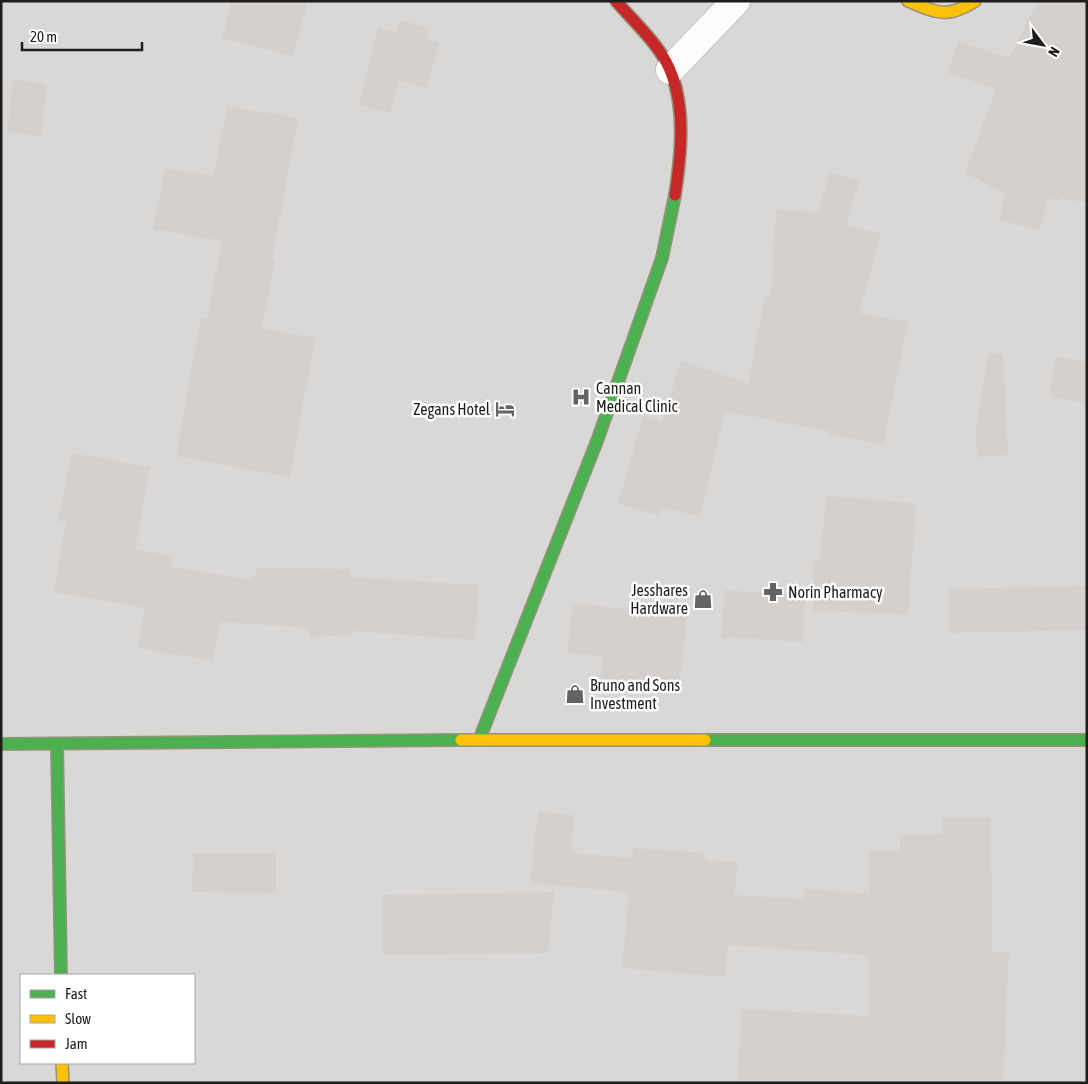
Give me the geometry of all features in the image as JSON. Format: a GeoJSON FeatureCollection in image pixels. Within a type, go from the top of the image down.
{"type":"FeatureCollection","features":[{"type":"Feature","properties":{"kind":"street"},"geometry":{"type":"LineString","coordinates":[[479,740],[597,441],[662,258],[673,208],[679,168],[681,119],[670,70],[652,41],[616,1]]}},
{"type":"Feature","properties":{"kind":"street"},"geometry":{"type":"LineString","coordinates":[[670,70],[736,1]]}},
{"type":"Feature","properties":{"kind":"street"},"geometry":{"type":"LineString","coordinates":[[908,1],[941,15],[951,14],[975,1]]}},
{"type":"Feature","properties":{"kind":"street"},"geometry":{"type":"LineString","coordinates":[[1,744],[479,740],[1087,740]]}},
{"type":"Feature","properties":{"kind":"street"},"geometry":{"type":"LineString","coordinates":[[57,744],[61,974]]}},
{"type":"Feature","properties":{"kind":"street"},"geometry":{"type":"LineString","coordinates":[[62,1064],[62,1083]]}},
{"type":"Feature","properties":{"kind":"shaded area"},"geometry":{"type":"Polygon","coordinates":[[[1,1],[1087,1],[1087,1083],[1,1083],[1,1]]]}},
{"type":"Feature","properties":{"kind":"building"},"geometry":{"type":"Polygon","coordinates":[[[232,1],[308,1],[293,56],[222,38],[232,1]]]}},
{"type":"Feature","properties":{"kind":"building"},"geometry":{"type":"Polygon","coordinates":[[[1038,1],[1087,1],[1087,203],[1061,198],[1059,202],[1048,198],[1040,230],[999,220],[1005,194],[965,173],[996,89],[948,73],[958,41],[1009,58],[1038,1]]]}},
{"type":"Feature","properties":{"kind":"building"},"geometry":{"type":"Polygon","coordinates":[[[400,20],[430,28],[427,40],[439,43],[427,88],[399,81],[390,113],[359,105],[378,27],[396,32],[400,20]]]}},
{"type":"Feature","properties":{"kind":"building"},"geometry":{"type":"Polygon","coordinates":[[[13,79],[47,84],[41,136],[7,132],[13,79]]]}},
{"type":"Feature","properties":{"kind":"building"},"geometry":{"type":"Polygon","coordinates":[[[227,106],[298,118],[272,259],[275,260],[262,328],[315,338],[290,477],[176,456],[201,317],[207,318],[222,241],[153,229],[165,169],[214,175],[227,106]]]}},
{"type":"Feature","properties":{"kind":"building"},"geometry":{"type":"Polygon","coordinates":[[[830,172],[859,181],[846,225],[881,234],[859,313],[908,322],[883,445],[827,434],[828,431],[725,411],[700,517],[661,507],[658,515],[618,504],[643,417],[662,422],[681,361],[748,383],[765,295],[771,296],[776,210],[818,212],[830,172]]]}},
{"type":"Feature","properties":{"kind":"building"},"geometry":{"type":"Polygon","coordinates":[[[988,353],[1003,354],[1008,455],[977,457],[976,430],[988,353]]]}},
{"type":"Feature","properties":{"kind":"building"},"geometry":{"type":"Polygon","coordinates":[[[1056,357],[1087,362],[1087,404],[1049,396],[1056,357]]]}},
{"type":"Feature","properties":{"kind":"building"},"geometry":{"type":"Polygon","coordinates":[[[72,453],[150,467],[135,549],[173,556],[171,567],[252,580],[252,575],[256,576],[257,568],[351,569],[351,577],[479,585],[475,640],[352,631],[352,635],[310,637],[309,628],[220,622],[213,661],[138,648],[145,608],[54,592],[66,522],[58,521],[72,453]]]}},
{"type":"Feature","properties":{"kind":"building"},"geometry":{"type":"Polygon","coordinates":[[[826,496],[916,503],[908,614],[813,611],[814,561],[820,561],[826,496]]]}},
{"type":"Feature","properties":{"kind":"building"},"geometry":{"type":"Polygon","coordinates":[[[1087,586],[1087,630],[949,633],[949,589],[1087,586]]]}},
{"type":"Feature","properties":{"kind":"building"},"geometry":{"type":"Polygon","coordinates":[[[725,590],[805,596],[803,642],[721,637],[725,590]]]}},
{"type":"Feature","properties":{"kind":"building"},"geometry":{"type":"Polygon","coordinates":[[[573,603],[687,616],[678,696],[599,687],[603,656],[567,653],[573,603]]]}},
{"type":"Feature","properties":{"kind":"building"},"geometry":{"type":"Polygon","coordinates":[[[538,812],[574,815],[571,853],[632,858],[633,848],[705,853],[705,860],[737,862],[735,895],[804,899],[805,889],[869,894],[869,851],[900,851],[900,835],[943,834],[943,818],[991,817],[992,952],[1009,952],[1003,1083],[737,1083],[742,1009],[869,1016],[869,955],[728,945],[725,977],[622,968],[629,892],[530,883],[538,812]]]}},
{"type":"Feature","properties":{"kind":"building"},"geometry":{"type":"Polygon","coordinates":[[[193,853],[276,853],[276,893],[192,892],[193,853]]]}},
{"type":"Feature","properties":{"kind":"building"},"geometry":{"type":"Polygon","coordinates":[[[554,892],[548,953],[383,955],[383,895],[554,892]]]}},
{"type":"Feature","properties":{"kind":"traffic: fast"},"geometry":{"type":"LineString","coordinates":[[479,740],[597,441],[662,258],[675,195]]}},
{"type":"Feature","properties":{"kind":"traffic: fast"},"geometry":{"type":"LineString","coordinates":[[1,744],[461,740]]}},
{"type":"Feature","properties":{"kind":"traffic: fast"},"geometry":{"type":"LineString","coordinates":[[705,740],[1087,740]]}},
{"type":"Feature","properties":{"kind":"traffic: fast"},"geometry":{"type":"LineString","coordinates":[[57,744],[61,974]]}},
{"type":"Feature","properties":{"kind":"traffic: slow"},"geometry":{"type":"LineString","coordinates":[[908,1],[927,9],[942,12],[957,10],[975,1]]}},
{"type":"Feature","properties":{"kind":"traffic: slow"},"geometry":{"type":"LineString","coordinates":[[461,740],[705,740]]}},
{"type":"Feature","properties":{"kind":"traffic: slow"},"geometry":{"type":"LineString","coordinates":[[62,1064],[63,1083]]}},
{"type":"Feature","properties":{"kind":"traffic: jam"},"geometry":{"type":"LineString","coordinates":[[616,1],[659,51],[670,70],[675,85],[681,132],[675,195]]}},
{"type":"Feature","properties":{"kind":"place","name":"Cannan Medical Clinic"},"geometry":{"type":"Point","coordinates":[581,397]}},
{"type":"Feature","properties":{"kind":"place","name":"Zegans Hotel"},"geometry":{"type":"Point","coordinates":[505,409]}},
{"type":"Feature","properties":{"kind":"place","name":"Norin Pharmacy"},"geometry":{"type":"Point","coordinates":[773,592]}},
{"type":"Feature","properties":{"kind":"place","name":"Jesshares Hardware"},"geometry":{"type":"Point","coordinates":[703,599]}},
{"type":"Feature","properties":{"kind":"place","name":"Bruno and Sons Investment"},"geometry":{"type":"Point","coordinates":[575,694]}}]}
